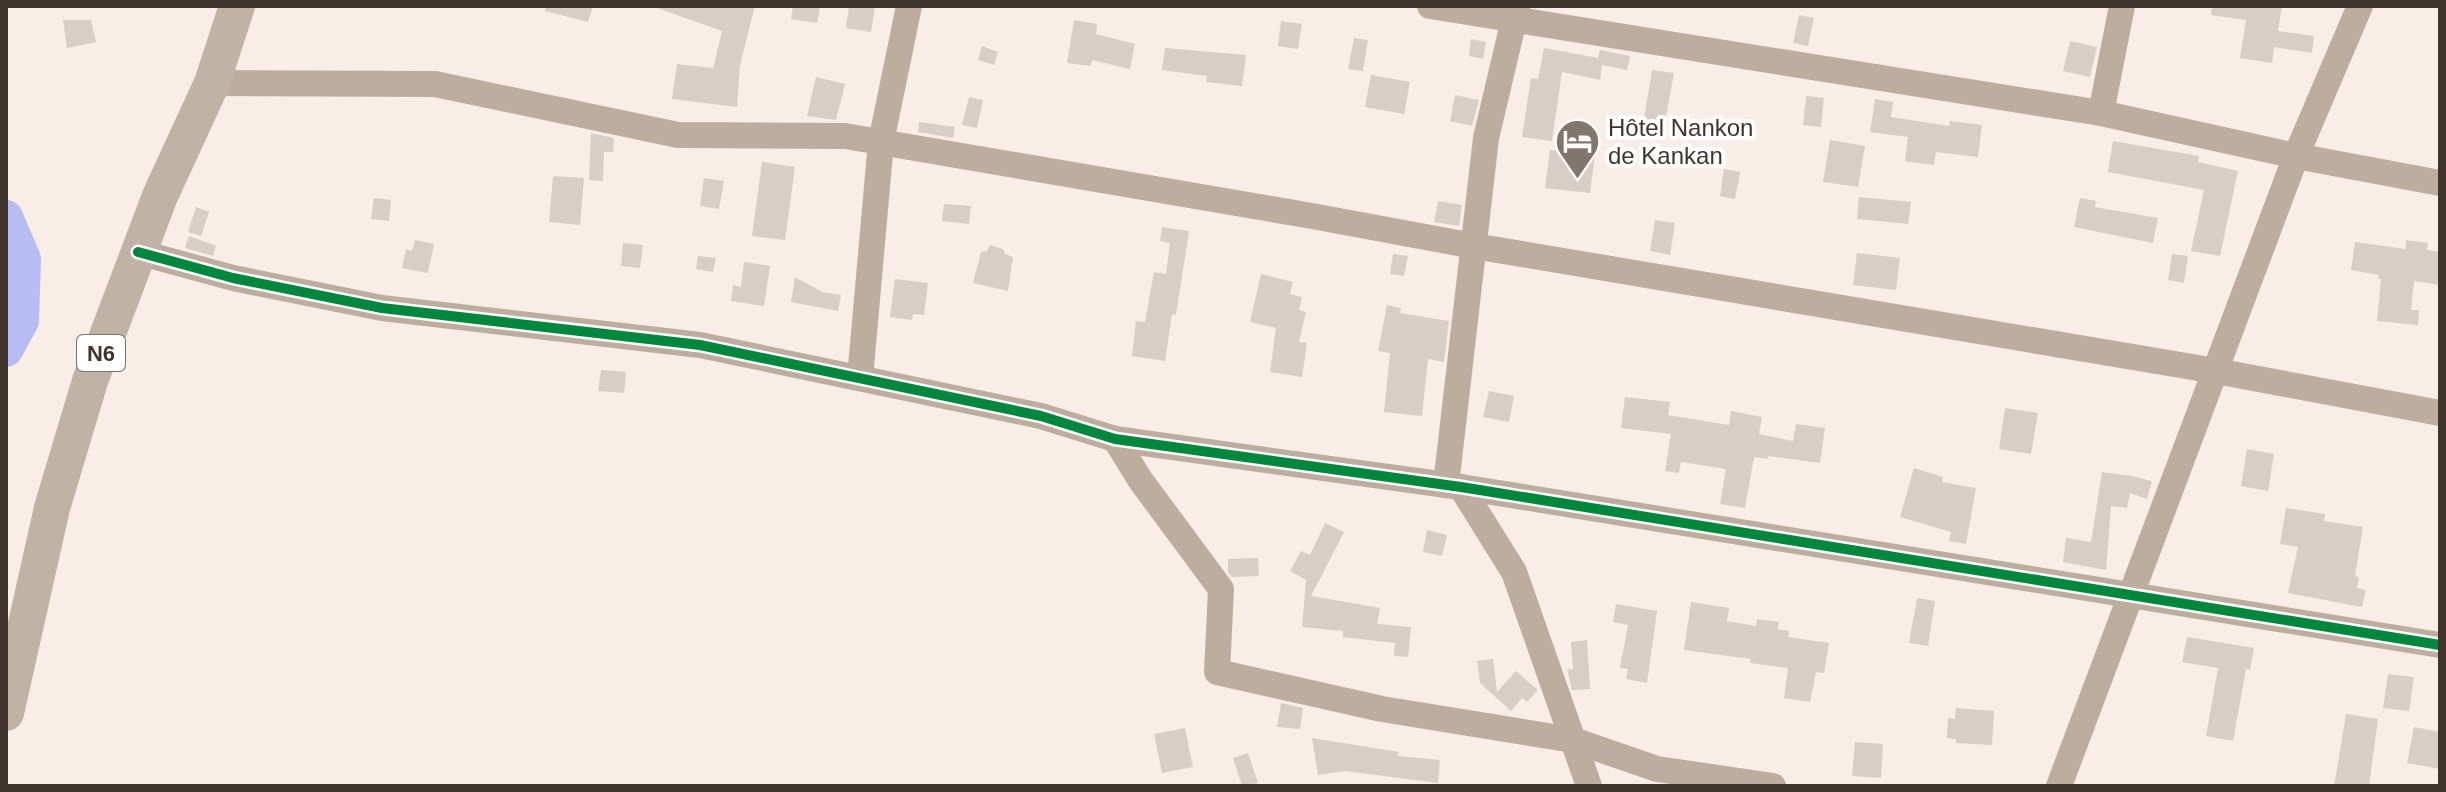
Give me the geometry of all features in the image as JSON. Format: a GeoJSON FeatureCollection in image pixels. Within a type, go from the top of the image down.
{"type":"FeatureCollection","features":[{"type":"Feature","properties":{"kind":"highway","name":"N6"},"geometry":{"type":"LineString","coordinates":[[6,713],[52,508],[90,381],[138,252],[212,83],[237,6]]}},
{"type":"Feature","properties":{"kind":"street"},"geometry":{"type":"LineString","coordinates":[[860,378],[881,142],[909,6]]}},
{"type":"Feature","properties":{"kind":"street"},"geometry":{"type":"LineString","coordinates":[[1430,6],[1516,13],[2101,113],[2296,156],[2440,183]]}},
{"type":"Feature","properties":{"kind":"street"},"geometry":{"type":"LineString","coordinates":[[2101,113],[2122,6]]}},
{"type":"Feature","properties":{"kind":"street"},"geometry":{"type":"LineString","coordinates":[[2059,786],[2296,156],[2360,6]]}},
{"type":"Feature","properties":{"kind":"street"},"geometry":{"type":"LineString","coordinates":[[1516,13],[1486,138],[1454,486],[1514,572],[1589,786]]}},
{"type":"Feature","properties":{"kind":"street"},"geometry":{"type":"LineString","coordinates":[[212,83],[435,84],[678,135],[845,136],[2216,371],[2440,413]]}},
{"type":"Feature","properties":{"kind":"street"},"geometry":{"type":"LineString","coordinates":[[138,252],[233,278],[382,308],[700,345],[1041,416],[1115,439],[1454,486],[2428,643],[2440,627]]}},
{"type":"Feature","properties":{"kind":"street"},"geometry":{"type":"LineString","coordinates":[[1115,439],[1141,481],[1221,589],[1217,672],[1382,709],[1573,740],[1657,769],[1773,786]]}},
{"type":"Feature","properties":{"kind":"building"},"geometry":{"type":"Polygon","coordinates":[[[546,6],[593,6],[588,22],[545,11],[546,6]]]}},
{"type":"Feature","properties":{"kind":"building"},"geometry":{"type":"Polygon","coordinates":[[[657,6],[755,6],[740,65],[737,107],[672,99],[677,64],[713,68],[722,31],[657,6]]]}},
{"type":"Feature","properties":{"kind":"building"},"geometry":{"type":"Polygon","coordinates":[[[793,6],[820,6],[817,23],[791,19],[793,6]]]}},
{"type":"Feature","properties":{"kind":"building"},"geometry":{"type":"Polygon","coordinates":[[[849,6],[875,7],[871,32],[846,28],[849,6]]]}},
{"type":"Feature","properties":{"kind":"building"},"geometry":{"type":"Polygon","coordinates":[[[2212,6],[2282,6],[2278,31],[2314,36],[2312,53],[2274,47],[2272,63],[2240,58],[2246,20],[2211,15],[2212,6]]]}},
{"type":"Feature","properties":{"kind":"building"},"geometry":{"type":"Polygon","coordinates":[[[1799,15],[1814,18],[1808,46],[1793,43],[1799,15]]]}},
{"type":"Feature","properties":{"kind":"building"},"geometry":{"type":"Polygon","coordinates":[[[63,20],[91,20],[96,42],[67,48],[63,20]]]}},
{"type":"Feature","properties":{"kind":"building"},"geometry":{"type":"Polygon","coordinates":[[[1074,20],[1097,24],[1096,34],[1135,44],[1130,69],[1092,60],[1091,66],[1067,63],[1074,20]]]}},
{"type":"Feature","properties":{"kind":"building"},"geometry":{"type":"Polygon","coordinates":[[[1281,21],[1302,24],[1298,49],[1278,46],[1281,21]]]}},
{"type":"Feature","properties":{"kind":"building"},"geometry":{"type":"Polygon","coordinates":[[[1354,38],[1368,40],[1363,71],[1348,69],[1354,38]]]}},
{"type":"Feature","properties":{"kind":"building"},"geometry":{"type":"Polygon","coordinates":[[[1471,39],[1486,42],[1483,59],[1469,56],[1471,39]]]}},
{"type":"Feature","properties":{"kind":"building"},"geometry":{"type":"Polygon","coordinates":[[[2070,41],[2097,47],[2090,77],[2063,71],[2070,41]]]}},
{"type":"Feature","properties":{"kind":"building"},"geometry":{"type":"Polygon","coordinates":[[[982,46],[998,52],[994,65],[978,60],[982,46]]]}},
{"type":"Feature","properties":{"kind":"building"},"geometry":{"type":"Polygon","coordinates":[[[1165,48],[1246,55],[1242,86],[1206,82],[1207,76],[1162,70],[1165,48]]]}},
{"type":"Feature","properties":{"kind":"building"},"geometry":{"type":"Polygon","coordinates":[[[1544,48],[1598,58],[1600,50],[1630,56],[1627,70],[1602,65],[1600,80],[1562,72],[1552,141],[1522,137],[1531,78],[1538,79],[1544,48]]]}},
{"type":"Feature","properties":{"kind":"building"},"geometry":{"type":"Polygon","coordinates":[[[1652,70],[1674,73],[1664,127],[1643,124],[1652,70]]]}},
{"type":"Feature","properties":{"kind":"building"},"geometry":{"type":"Polygon","coordinates":[[[1371,75],[1410,82],[1404,114],[1365,107],[1371,75]]]}},
{"type":"Feature","properties":{"kind":"building"},"geometry":{"type":"Polygon","coordinates":[[[816,77],[845,84],[836,120],[807,116],[816,77]]]}},
{"type":"Feature","properties":{"kind":"building"},"geometry":{"type":"Polygon","coordinates":[[[1455,95],[1479,100],[1472,126],[1450,121],[1455,95]]]}},
{"type":"Feature","properties":{"kind":"building"},"geometry":{"type":"Polygon","coordinates":[[[1806,96],[1824,98],[1821,127],[1803,125],[1806,96]]]}},
{"type":"Feature","properties":{"kind":"building"},"geometry":{"type":"Polygon","coordinates":[[[969,97],[983,100],[977,128],[962,125],[969,97]]]}},
{"type":"Feature","properties":{"kind":"building"},"geometry":{"type":"Polygon","coordinates":[[[1875,99],[1893,102],[1891,117],[1949,126],[1950,121],[1982,125],[1978,157],[1936,152],[1934,165],[1905,161],[1908,137],[1870,132],[1875,99]]]}},
{"type":"Feature","properties":{"kind":"building"},"geometry":{"type":"Polygon","coordinates":[[[919,122],[955,127],[953,138],[918,132],[919,122]]]}},
{"type":"Feature","properties":{"kind":"building"},"geometry":{"type":"Polygon","coordinates":[[[591,133],[614,138],[613,152],[604,152],[603,181],[589,180],[591,133]]]}},
{"type":"Feature","properties":{"kind":"building"},"geometry":{"type":"Polygon","coordinates":[[[1830,140],[1865,146],[1858,187],[1823,182],[1830,140]]]}},
{"type":"Feature","properties":{"kind":"building"},"geometry":{"type":"Polygon","coordinates":[[[2113,141],[2199,156],[2198,162],[2238,171],[2220,256],[2191,251],[2204,190],[2108,172],[2113,141]]]}},
{"type":"Feature","properties":{"kind":"building"},"geometry":{"type":"Polygon","coordinates":[[[1550,150],[1595,155],[1590,193],[1545,188],[1550,150]]]}},
{"type":"Feature","properties":{"kind":"building"},"geometry":{"type":"Polygon","coordinates":[[[762,162],[795,167],[785,240],[752,236],[762,162]]]}},
{"type":"Feature","properties":{"kind":"building"},"geometry":{"type":"Polygon","coordinates":[[[1724,169],[1740,172],[1735,199],[1720,196],[1724,169]]]}},
{"type":"Feature","properties":{"kind":"building"},"geometry":{"type":"Polygon","coordinates":[[[553,176],[584,178],[580,225],[549,222],[553,176]]]}},
{"type":"Feature","properties":{"kind":"building"},"geometry":{"type":"Polygon","coordinates":[[[704,178],[724,181],[719,209],[700,206],[704,178]]]}},
{"type":"Feature","properties":{"kind":"building"},"geometry":{"type":"Polygon","coordinates":[[[1859,197],[1911,202],[1908,224],[1857,219],[1859,197]]]}},
{"type":"Feature","properties":{"kind":"building"},"geometry":{"type":"Polygon","coordinates":[[[374,198],[391,200],[389,221],[371,219],[374,198]]]}},
{"type":"Feature","properties":{"kind":"building"},"geometry":{"type":"Polygon","coordinates":[[[2080,198],[2096,201],[2095,207],[2158,218],[2153,243],[2074,227],[2080,198]]]}},
{"type":"Feature","properties":{"kind":"building"},"geometry":{"type":"Polygon","coordinates":[[[1438,201],[1462,205],[1459,226],[1434,222],[1438,201]]]}},
{"type":"Feature","properties":{"kind":"building"},"geometry":{"type":"Polygon","coordinates":[[[944,204],[971,206],[969,224],[942,221],[944,204]]]}},
{"type":"Feature","properties":{"kind":"building"},"geometry":{"type":"Polygon","coordinates":[[[196,207],[209,212],[201,236],[188,232],[196,207]]]}},
{"type":"Feature","properties":{"kind":"building"},"geometry":{"type":"Polygon","coordinates":[[[1655,220],[1675,223],[1670,255],[1650,251],[1655,220]]]}},
{"type":"Feature","properties":{"kind":"building"},"geometry":{"type":"Polygon","coordinates":[[[1162,227],[1189,231],[1176,315],[1172,314],[1165,361],[1132,356],[1136,321],[1145,322],[1154,272],[1166,274],[1170,243],[1160,241],[1162,227]]]}},
{"type":"Feature","properties":{"kind":"building"},"geometry":{"type":"Polygon","coordinates":[[[189,236],[216,246],[213,256],[185,248],[189,236]]]}},
{"type":"Feature","properties":{"kind":"building"},"geometry":{"type":"Polygon","coordinates":[[[415,240],[434,244],[428,273],[402,268],[406,249],[412,251],[415,240]]]}},
{"type":"Feature","properties":{"kind":"building"},"geometry":{"type":"Polygon","coordinates":[[[2406,240],[2428,243],[2427,250],[2440,252],[2440,285],[2414,281],[2411,310],[2419,310],[2418,325],[2377,321],[2381,279],[2378,279],[2379,275],[2351,270],[2355,242],[2405,249],[2406,240]]]}},
{"type":"Feature","properties":{"kind":"building"},"geometry":{"type":"Polygon","coordinates":[[[623,243],[643,245],[640,268],[621,266],[623,243]]]}},
{"type":"Feature","properties":{"kind":"building"},"geometry":{"type":"Polygon","coordinates":[[[990,245],[1003,249],[1005,254],[1013,257],[1008,291],[973,283],[981,252],[987,251],[990,245]]]}},
{"type":"Feature","properties":{"kind":"building"},"geometry":{"type":"Polygon","coordinates":[[[1857,253],[1900,258],[1896,290],[1853,285],[1857,253]]]}},
{"type":"Feature","properties":{"kind":"building"},"geometry":{"type":"Polygon","coordinates":[[[1393,254],[1408,256],[1404,276],[1390,274],[1393,254]]]}},
{"type":"Feature","properties":{"kind":"building"},"geometry":{"type":"Polygon","coordinates":[[[2172,254],[2188,256],[2184,283],[2168,280],[2172,254]]]}},
{"type":"Feature","properties":{"kind":"building"},"geometry":{"type":"Polygon","coordinates":[[[698,256],[716,258],[713,272],[696,269],[698,256]]]}},
{"type":"Feature","properties":{"kind":"building"},"geometry":{"type":"Polygon","coordinates":[[[744,262],[770,266],[764,306],[731,301],[733,285],[741,287],[744,262]]]}},
{"type":"Feature","properties":{"kind":"building"},"geometry":{"type":"Polygon","coordinates":[[[1261,274],[1293,282],[1290,294],[1302,297],[1299,310],[1306,312],[1299,342],[1307,343],[1302,377],[1270,372],[1276,328],[1250,322],[1261,274]]]}},
{"type":"Feature","properties":{"kind":"building"},"geometry":{"type":"Polygon","coordinates":[[[795,277],[822,292],[841,295],[838,311],[791,302],[795,277]]]}},
{"type":"Feature","properties":{"kind":"building"},"geometry":{"type":"Polygon","coordinates":[[[895,279],[928,283],[924,315],[913,314],[912,320],[890,317],[895,279]]]}},
{"type":"Feature","properties":{"kind":"building"},"geometry":{"type":"Polygon","coordinates":[[[1387,305],[1401,308],[1400,313],[1449,321],[1444,362],[1428,359],[1422,416],[1384,412],[1390,353],[1378,351],[1387,305]]]}},
{"type":"Feature","properties":{"kind":"building"},"geometry":{"type":"Polygon","coordinates":[[[601,370],[626,372],[624,393],[598,391],[601,370]]]}},
{"type":"Feature","properties":{"kind":"building"},"geometry":{"type":"Polygon","coordinates":[[[1489,391],[1514,396],[1509,422],[1483,417],[1489,391]]]}},
{"type":"Feature","properties":{"kind":"building"},"geometry":{"type":"Polygon","coordinates":[[[1625,397],[1670,402],[1668,415],[1729,425],[1731,411],[1762,417],[1759,434],[1793,441],[1796,424],[1825,428],[1820,463],[1754,457],[1745,508],[1720,504],[1726,469],[1681,462],[1679,473],[1665,471],[1671,434],[1621,428],[1625,397]]]}},
{"type":"Feature","properties":{"kind":"building"},"geometry":{"type":"Polygon","coordinates":[[[2005,408],[2038,413],[2031,454],[1999,449],[2005,408]]]}},
{"type":"Feature","properties":{"kind":"building"},"geometry":{"type":"Polygon","coordinates":[[[2247,449],[2274,454],[2268,491],[2241,486],[2247,449]]]}},
{"type":"Feature","properties":{"kind":"building"},"geometry":{"type":"Polygon","coordinates":[[[1914,468],[1943,477],[1942,482],[1976,488],[1966,544],[1949,541],[1951,532],[1900,517],[1914,468]]]}},
{"type":"Feature","properties":{"kind":"building"},"geometry":{"type":"Polygon","coordinates":[[[2102,472],[2152,481],[2147,499],[2130,493],[2127,508],[2111,506],[2106,570],[2063,562],[2066,538],[2091,542],[2102,472]]]}},
{"type":"Feature","properties":{"kind":"building"},"geometry":{"type":"Polygon","coordinates":[[[2286,508],[2325,514],[2324,521],[2363,527],[2355,576],[2359,577],[2357,588],[2366,590],[2362,607],[2288,593],[2298,547],[2280,544],[2286,508]]]}},
{"type":"Feature","properties":{"kind":"building"},"geometry":{"type":"Polygon","coordinates":[[[1325,523],[1344,532],[1311,596],[1380,608],[1377,624],[1411,627],[1408,657],[1394,656],[1395,643],[1343,637],[1343,631],[1302,627],[1306,580],[1290,571],[1301,551],[1310,555],[1325,523]]]}},
{"type":"Feature","properties":{"kind":"building"},"geometry":{"type":"Polygon","coordinates":[[[1427,530],[1447,535],[1442,556],[1423,552],[1427,530]]]}},
{"type":"Feature","properties":{"kind":"building"},"geometry":{"type":"Polygon","coordinates":[[[1258,558],[1259,576],[1232,577],[1228,572],[1228,559],[1258,558]]]}},
{"type":"Feature","properties":{"kind":"building"},"geometry":{"type":"Polygon","coordinates":[[[1917,598],[1935,601],[1928,646],[1909,643],[1917,598]]]}},
{"type":"Feature","properties":{"kind":"building"},"geometry":{"type":"Polygon","coordinates":[[[1691,602],[1729,608],[1727,621],[1756,626],[1757,619],[1779,622],[1778,629],[1789,631],[1788,637],[1829,643],[1824,673],[1816,672],[1810,702],[1784,698],[1788,668],[1750,663],[1751,659],[1684,650],[1691,602]]]}},
{"type":"Feature","properties":{"kind":"building"},"geometry":{"type":"Polygon","coordinates":[[[1616,604],[1657,611],[1647,683],[1626,679],[1628,669],[1620,668],[1628,625],[1613,622],[1616,604]]]}},
{"type":"Feature","properties":{"kind":"building"},"geometry":{"type":"Polygon","coordinates":[[[2187,637],[2254,648],[2250,670],[2246,669],[2233,741],[2206,736],[2218,668],[2182,662],[2187,637]]]}},
{"type":"Feature","properties":{"kind":"building"},"geometry":{"type":"Polygon","coordinates":[[[1587,640],[1590,689],[1572,690],[1567,669],[1573,669],[1571,642],[1587,640]]]}},
{"type":"Feature","properties":{"kind":"building"},"geometry":{"type":"Polygon","coordinates":[[[1493,659],[1497,692],[1516,671],[1538,690],[1527,702],[1522,698],[1511,711],[1480,683],[1477,661],[1493,659]]]}},
{"type":"Feature","properties":{"kind":"building"},"geometry":{"type":"Polygon","coordinates":[[[2388,674],[2414,677],[2409,711],[2383,708],[2388,674]]]}},
{"type":"Feature","properties":{"kind":"building"},"geometry":{"type":"Polygon","coordinates":[[[1281,703],[1303,708],[1300,729],[1277,727],[1281,703]]]}},
{"type":"Feature","properties":{"kind":"building"},"geometry":{"type":"Polygon","coordinates":[[[1956,708],[1994,711],[1992,745],[1956,743],[1956,739],[1947,738],[1948,718],[1955,719],[1956,708]]]}},
{"type":"Feature","properties":{"kind":"building"},"geometry":{"type":"Polygon","coordinates":[[[2346,714],[2378,719],[2369,786],[2334,786],[2346,714]]]}},
{"type":"Feature","properties":{"kind":"building"},"geometry":{"type":"Polygon","coordinates":[[[2414,727],[2440,732],[2440,769],[2407,763],[2414,727]]]}},
{"type":"Feature","properties":{"kind":"building"},"geometry":{"type":"Polygon","coordinates":[[[1185,728],[1193,767],[1162,773],[1154,734],[1185,728]]]}},
{"type":"Feature","properties":{"kind":"building"},"geometry":{"type":"Polygon","coordinates":[[[1312,738],[1399,752],[1398,756],[1440,760],[1438,783],[1345,771],[1318,775],[1312,738]]]}},
{"type":"Feature","properties":{"kind":"building"},"geometry":{"type":"Polygon","coordinates":[[[1855,742],[1883,744],[1881,778],[1852,776],[1855,742]]]}},
{"type":"Feature","properties":{"kind":"building"},"geometry":{"type":"Polygon","coordinates":[[[1248,753],[1258,783],[1242,786],[1233,758],[1248,753]]]}},
{"type":"Feature","properties":{"kind":"waterway"},"geometry":{"type":"LineString","coordinates":[[6,217],[24,259],[22,321],[6,350]]}},
{"type":"Feature","properties":{"kind":"cycle path"},"geometry":{"type":"LineString","coordinates":[[138,252],[233,278],[382,308],[700,345],[1041,416],[1115,439],[1461,487],[2440,645]]}},
{"type":"Feature","properties":{"kind":"place","name":"Hôtel Nankon de Kankan"},"geometry":{"type":"Point","coordinates":[1577,181]}}]}
